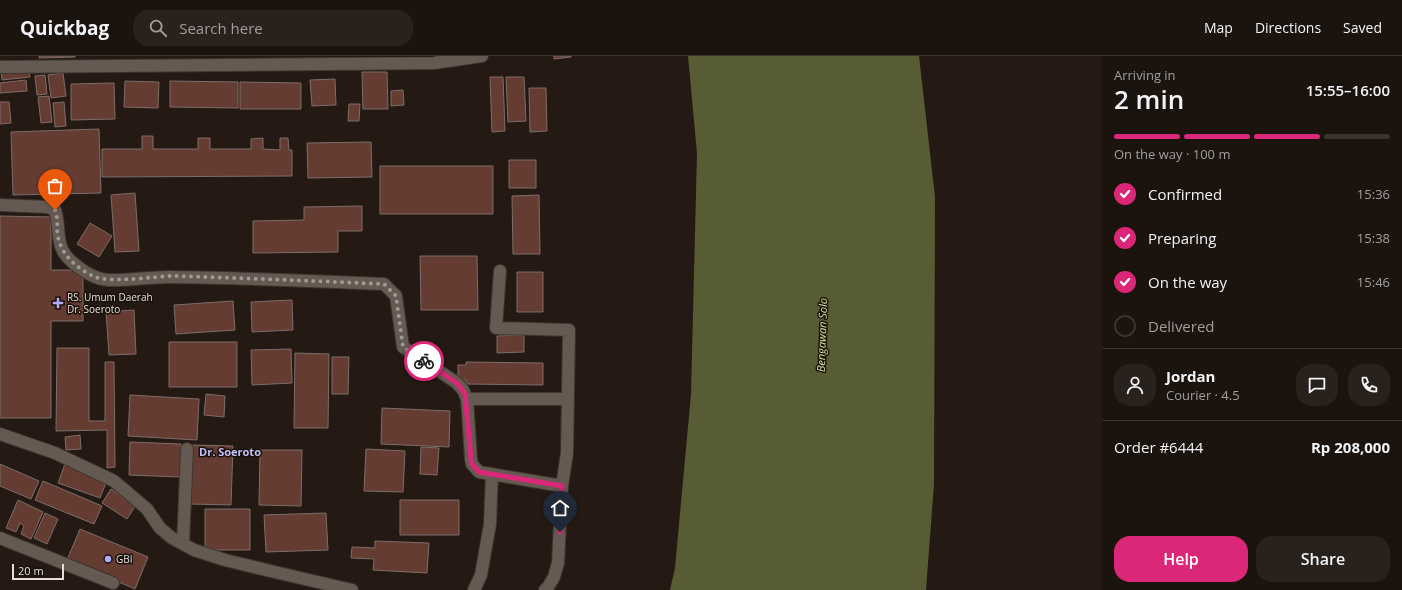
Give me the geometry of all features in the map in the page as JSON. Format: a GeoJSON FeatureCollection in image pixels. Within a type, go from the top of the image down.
{"type":"FeatureCollection","features":[{"type":"Feature","properties":{"kind":"street"},"geometry":{"type":"LineString","coordinates":[[0,66],[98,61],[434,60],[482,56]]}},
{"type":"Feature","properties":{"kind":"street"},"geometry":{"type":"LineString","coordinates":[[0,205],[48,207],[55,210],[58,220],[58,236],[63,252],[70,260],[94,277],[108,280],[172,276],[384,284],[396,296],[403,347],[457,383],[463,390],[467,399],[472,464],[479,472],[562,486]]}},
{"type":"Feature","properties":{"kind":"street"},"geometry":{"type":"LineString","coordinates":[[500,271],[496,328],[569,330],[567,453],[562,486],[558,563],[554,577],[545,590]]}},
{"type":"Feature","properties":{"kind":"street"},"geometry":{"type":"LineString","coordinates":[[467,399],[568,399]]}},
{"type":"Feature","properties":{"kind":"street"},"geometry":{"type":"LineString","coordinates":[[0,434],[55,454],[114,481],[147,509],[160,528],[172,538],[194,550],[225,560],[352,590]]}},
{"type":"Feature","properties":{"kind":"street"},"geometry":{"type":"LineString","coordinates":[[183,544],[187,450]]}},
{"type":"Feature","properties":{"kind":"street"},"geometry":{"type":"LineString","coordinates":[[474,590],[481,575],[490,524],[492,474]]}},
{"type":"Feature","properties":{"kind":"street"},"geometry":{"type":"LineString","coordinates":[[0,538],[113,582]]}},
{"type":"Feature","properties":{"kind":"water","name":"Bengawan Solo"},"geometry":{"type":"Polygon","coordinates":[[[688,56],[919,56],[935,197],[934,484],[926,590],[670,590],[675,568],[691,394],[697,153],[688,56]]]}},
{"type":"Feature","properties":{"kind":"building"},"geometry":{"type":"Polygon","coordinates":[[[39,56],[75,56],[75,57],[39,58],[39,56]]]}},
{"type":"Feature","properties":{"kind":"building"},"geometry":{"type":"Polygon","coordinates":[[[554,56],[571,56],[571,57],[554,59],[554,56]]]}},
{"type":"Feature","properties":{"kind":"building"},"geometry":{"type":"Polygon","coordinates":[[[29,68],[30,77],[2,80],[1,70],[29,68]]]}},
{"type":"Feature","properties":{"kind":"building"},"geometry":{"type":"Polygon","coordinates":[[[362,72],[387,72],[388,109],[363,109],[362,72]]]}},
{"type":"Feature","properties":{"kind":"building"},"geometry":{"type":"Polygon","coordinates":[[[63,73],[66,96],[51,98],[48,75],[63,73]]]}},
{"type":"Feature","properties":{"kind":"building"},"geometry":{"type":"Polygon","coordinates":[[[45,75],[47,94],[37,95],[35,76],[45,75]]]}},
{"type":"Feature","properties":{"kind":"building"},"geometry":{"type":"Polygon","coordinates":[[[490,77],[503,77],[505,131],[492,132],[490,77]]]}},
{"type":"Feature","properties":{"kind":"building"},"geometry":{"type":"Polygon","coordinates":[[[506,77],[524,77],[526,121],[508,122],[506,77]]]}},
{"type":"Feature","properties":{"kind":"building"},"geometry":{"type":"Polygon","coordinates":[[[335,79],[336,105],[312,106],[310,80],[335,79]]]}},
{"type":"Feature","properties":{"kind":"building"},"geometry":{"type":"Polygon","coordinates":[[[26,80],[27,91],[0,93],[0,83],[26,80]]]}},
{"type":"Feature","properties":{"kind":"building"},"geometry":{"type":"Polygon","coordinates":[[[125,81],[159,82],[158,108],[124,107],[125,81]]]}},
{"type":"Feature","properties":{"kind":"building"},"geometry":{"type":"Polygon","coordinates":[[[170,81],[238,82],[238,108],[170,107],[170,81]]]}},
{"type":"Feature","properties":{"kind":"building"},"geometry":{"type":"Polygon","coordinates":[[[240,82],[301,83],[301,109],[240,109],[240,82]]]}},
{"type":"Feature","properties":{"kind":"building"},"geometry":{"type":"Polygon","coordinates":[[[114,83],[115,119],[71,120],[71,84],[114,83]]]}},
{"type":"Feature","properties":{"kind":"building"},"geometry":{"type":"Polygon","coordinates":[[[529,88],[546,88],[547,131],[530,132],[529,88]]]}},
{"type":"Feature","properties":{"kind":"building"},"geometry":{"type":"Polygon","coordinates":[[[403,90],[404,105],[391,106],[391,91],[403,90]]]}},
{"type":"Feature","properties":{"kind":"building"},"geometry":{"type":"Polygon","coordinates":[[[49,96],[52,122],[41,123],[38,97],[49,96]]]}},
{"type":"Feature","properties":{"kind":"building"},"geometry":{"type":"Polygon","coordinates":[[[0,102],[9,102],[11,123],[0,124],[0,102]]]}},
{"type":"Feature","properties":{"kind":"building"},"geometry":{"type":"Polygon","coordinates":[[[64,102],[66,126],[55,127],[53,103],[64,102]]]}},
{"type":"Feature","properties":{"kind":"building"},"geometry":{"type":"Polygon","coordinates":[[[349,104],[360,104],[359,121],[348,121],[349,104]]]}},
{"type":"Feature","properties":{"kind":"building"},"geometry":{"type":"Polygon","coordinates":[[[99,129],[101,193],[13,195],[11,132],[99,129]]]}},
{"type":"Feature","properties":{"kind":"building"},"geometry":{"type":"Polygon","coordinates":[[[142,136],[153,136],[153,149],[198,149],[198,138],[210,138],[210,149],[251,149],[251,139],[263,138],[263,149],[280,150],[280,138],[288,138],[289,150],[292,150],[292,176],[102,177],[102,149],[142,149],[142,136]]]}},
{"type":"Feature","properties":{"kind":"building"},"geometry":{"type":"Polygon","coordinates":[[[371,142],[372,177],[308,178],[307,143],[371,142]]]}},
{"type":"Feature","properties":{"kind":"building"},"geometry":{"type":"Polygon","coordinates":[[[509,160],[536,160],[536,188],[509,188],[509,160]]]}},
{"type":"Feature","properties":{"kind":"building"},"geometry":{"type":"Polygon","coordinates":[[[380,166],[493,166],[493,214],[380,214],[380,166]]]}},
{"type":"Feature","properties":{"kind":"building"},"geometry":{"type":"Polygon","coordinates":[[[135,193],[139,251],[115,252],[111,195],[135,193]]]}},
{"type":"Feature","properties":{"kind":"building"},"geometry":{"type":"Polygon","coordinates":[[[539,195],[540,254],[513,254],[512,196],[539,195]]]}},
{"type":"Feature","properties":{"kind":"building"},"geometry":{"type":"Polygon","coordinates":[[[362,206],[362,231],[338,231],[338,252],[253,253],[253,221],[304,220],[304,207],[362,206]]]}},
{"type":"Feature","properties":{"kind":"building"},"geometry":{"type":"Polygon","coordinates":[[[0,216],[51,217],[51,270],[83,270],[83,321],[51,321],[51,418],[0,418],[0,216]]]}},
{"type":"Feature","properties":{"kind":"building"},"geometry":{"type":"Polygon","coordinates":[[[90,223],[112,236],[99,257],[77,244],[90,223]]]}},
{"type":"Feature","properties":{"kind":"building"},"geometry":{"type":"Polygon","coordinates":[[[420,256],[477,256],[478,310],[421,310],[420,256]]]}},
{"type":"Feature","properties":{"kind":"building"},"geometry":{"type":"Polygon","coordinates":[[[517,272],[543,272],[543,312],[517,312],[517,272]]]}},
{"type":"Feature","properties":{"kind":"building"},"geometry":{"type":"Polygon","coordinates":[[[292,300],[293,330],[252,332],[251,302],[292,300]]]}},
{"type":"Feature","properties":{"kind":"building"},"geometry":{"type":"Polygon","coordinates":[[[233,301],[235,330],[176,334],[174,305],[233,301]]]}},
{"type":"Feature","properties":{"kind":"building"},"geometry":{"type":"Polygon","coordinates":[[[134,310],[136,354],[109,355],[106,312],[134,310]]]}},
{"type":"Feature","properties":{"kind":"building"},"geometry":{"type":"Polygon","coordinates":[[[524,335],[524,352],[497,353],[497,336],[524,335]]]}},
{"type":"Feature","properties":{"kind":"building"},"geometry":{"type":"Polygon","coordinates":[[[169,342],[237,342],[237,387],[169,387],[169,342]]]}},
{"type":"Feature","properties":{"kind":"building"},"geometry":{"type":"Polygon","coordinates":[[[57,348],[89,348],[89,421],[105,421],[105,362],[114,362],[115,467],[107,468],[107,430],[56,431],[57,348]]]}},
{"type":"Feature","properties":{"kind":"building"},"geometry":{"type":"Polygon","coordinates":[[[291,349],[292,383],[252,385],[251,350],[291,349]]]}},
{"type":"Feature","properties":{"kind":"building"},"geometry":{"type":"Polygon","coordinates":[[[295,353],[329,354],[328,428],[294,428],[295,353]]]}},
{"type":"Feature","properties":{"kind":"building"},"geometry":{"type":"Polygon","coordinates":[[[332,357],[349,357],[348,394],[332,394],[332,357]]]}},
{"type":"Feature","properties":{"kind":"building"},"geometry":{"type":"Polygon","coordinates":[[[466,362],[543,363],[543,385],[466,384],[466,380],[458,380],[458,365],[466,365],[466,362]]]}},
{"type":"Feature","properties":{"kind":"building"},"geometry":{"type":"Polygon","coordinates":[[[206,394],[225,396],[224,417],[204,415],[206,394]]]}},
{"type":"Feature","properties":{"kind":"building"},"geometry":{"type":"Polygon","coordinates":[[[130,395],[199,399],[197,440],[128,436],[130,395]]]}},
{"type":"Feature","properties":{"kind":"building"},"geometry":{"type":"Polygon","coordinates":[[[382,408],[450,411],[449,447],[381,444],[382,408]]]}},
{"type":"Feature","properties":{"kind":"building"},"geometry":{"type":"Polygon","coordinates":[[[80,435],[81,449],[66,450],[65,437],[80,435]]]}},
{"type":"Feature","properties":{"kind":"building"},"geometry":{"type":"Polygon","coordinates":[[[130,442],[181,444],[180,477],[129,475],[130,442]]]}},
{"type":"Feature","properties":{"kind":"building"},"geometry":{"type":"Polygon","coordinates":[[[191,445],[233,446],[231,505],[190,504],[191,445]]]}},
{"type":"Feature","properties":{"kind":"building"},"geometry":{"type":"Polygon","coordinates":[[[421,447],[439,448],[437,475],[420,474],[421,447]]]}},
{"type":"Feature","properties":{"kind":"building"},"geometry":{"type":"Polygon","coordinates":[[[366,449],[405,451],[403,492],[364,491],[366,449]]]}},
{"type":"Feature","properties":{"kind":"building"},"geometry":{"type":"Polygon","coordinates":[[[260,450],[302,450],[301,506],[259,505],[260,450]]]}},
{"type":"Feature","properties":{"kind":"building"},"geometry":{"type":"Polygon","coordinates":[[[0,464],[39,481],[31,499],[0,486],[0,464]]]}},
{"type":"Feature","properties":{"kind":"building"},"geometry":{"type":"Polygon","coordinates":[[[65,464],[107,480],[100,498],[58,483],[65,464]]]}},
{"type":"Feature","properties":{"kind":"building"},"geometry":{"type":"Polygon","coordinates":[[[43,481],[102,506],[94,524],[35,500],[43,481]]]}},
{"type":"Feature","properties":{"kind":"building"},"geometry":{"type":"Polygon","coordinates":[[[111,489],[136,505],[127,519],[102,503],[111,489]]]}},
{"type":"Feature","properties":{"kind":"building"},"geometry":{"type":"Polygon","coordinates":[[[18,500],[43,512],[31,539],[21,534],[24,526],[20,523],[16,532],[6,528],[18,500]]]}},
{"type":"Feature","properties":{"kind":"building"},"geometry":{"type":"Polygon","coordinates":[[[400,500],[459,500],[459,535],[400,535],[400,500]]]}},
{"type":"Feature","properties":{"kind":"building"},"geometry":{"type":"Polygon","coordinates":[[[205,509],[250,509],[250,550],[205,550],[205,509]]]}},
{"type":"Feature","properties":{"kind":"building"},"geometry":{"type":"Polygon","coordinates":[[[45,513],[58,519],[47,544],[34,538],[45,513]]]}},
{"type":"Feature","properties":{"kind":"building"},"geometry":{"type":"Polygon","coordinates":[[[326,513],[328,550],[266,552],[264,515],[326,513]]]}},
{"type":"Feature","properties":{"kind":"building","name":"GBI"},"geometry":{"type":"Polygon","coordinates":[[[80,529],[148,557],[135,589],[67,560],[80,529]]]}},
{"type":"Feature","properties":{"kind":"building"},"geometry":{"type":"Polygon","coordinates":[[[375,541],[429,543],[427,573],[373,570],[374,559],[351,558],[352,547],[375,548],[375,541]]]}},
{"type":"Feature","properties":{"kind":"way so far"},"geometry":{"type":"LineString","coordinates":[[55,210],[58,220],[58,236],[63,252],[70,260],[94,277],[108,280],[172,276],[384,284],[396,296],[403,347],[424,361]]}},
{"type":"Feature","properties":{"kind":"place","name":"RS. Umum Daerah Dr. Soeroto"},"geometry":{"type":"Point","coordinates":[58,303]}},
{"type":"Feature","properties":{"kind":"place","name":"GBI"},"geometry":{"type":"Point","coordinates":[108,559]}},
{"type":"Feature","properties":{"kind":"district","name":"Dr. Soeroto"},"geometry":{"type":"Point","coordinates":[230,452]}},
{"type":"Feature","properties":{"kind":"route"},"geometry":{"type":"LineString","coordinates":[[424,361],[457,383],[465,394],[467,399],[471,459],[475,469],[479,472],[562,486],[560,532]]}}]}
